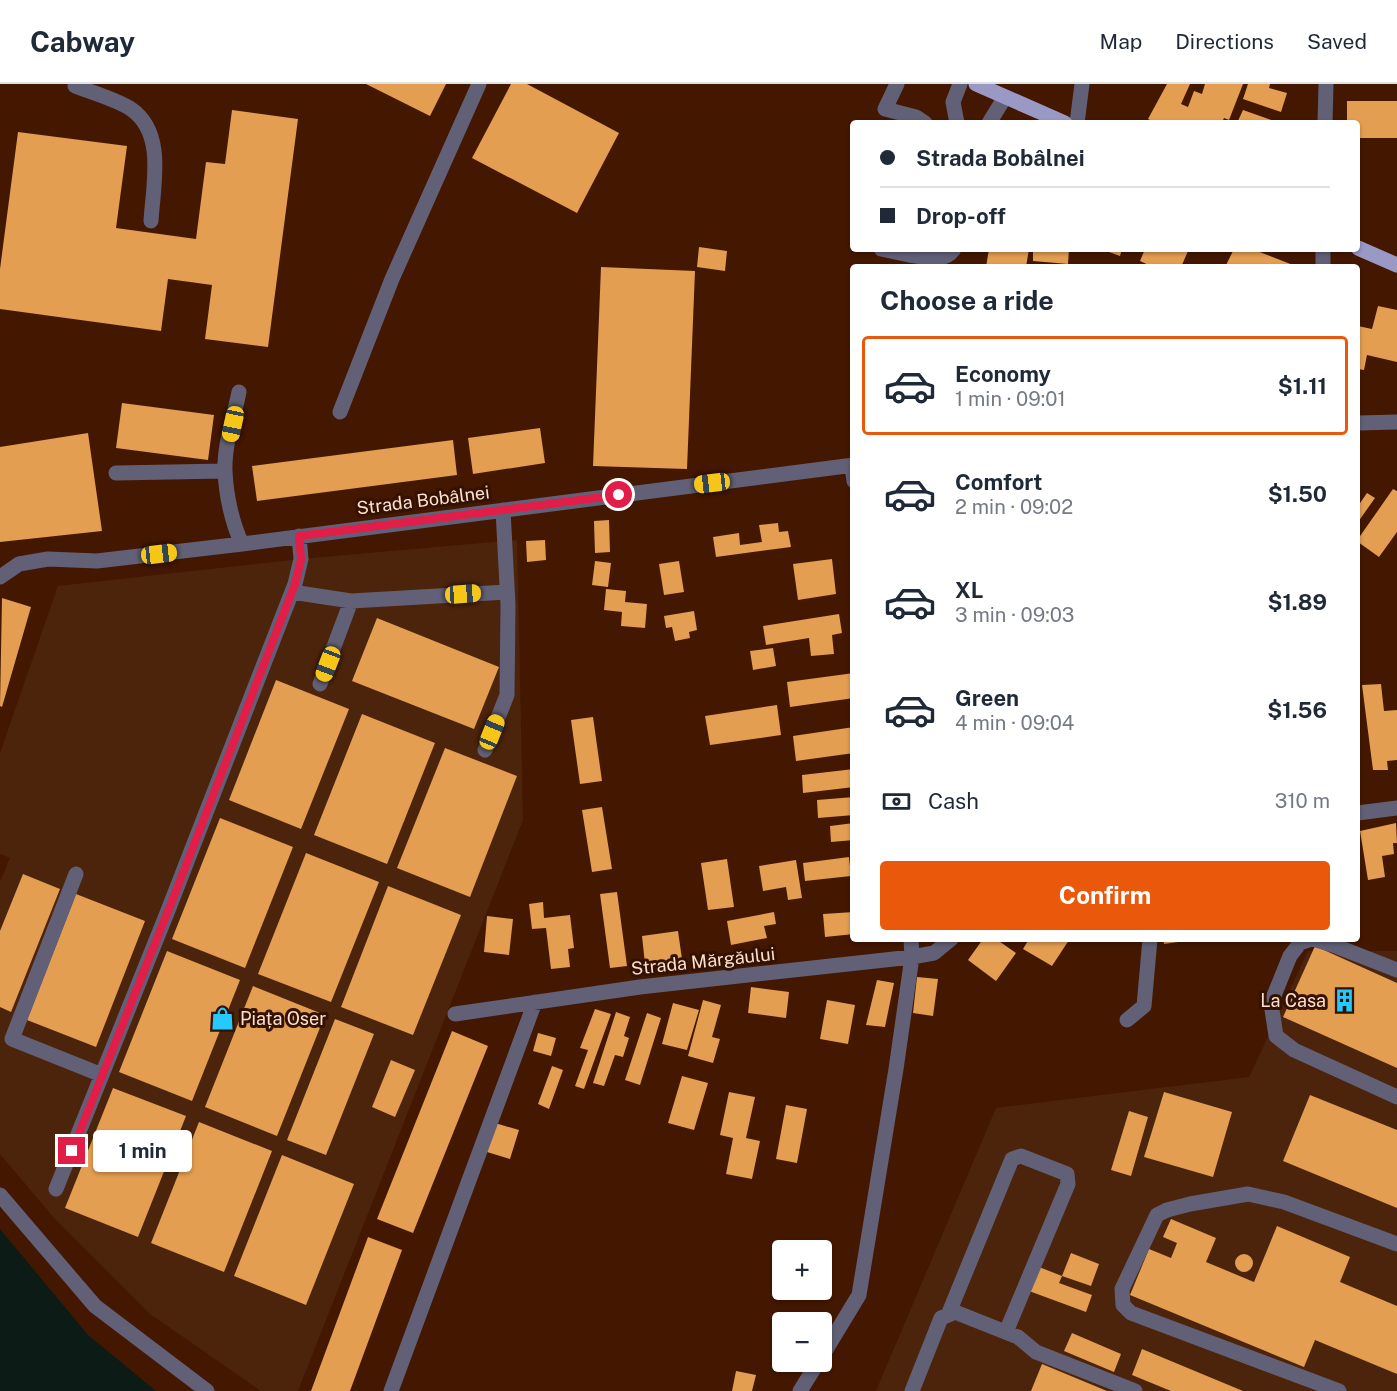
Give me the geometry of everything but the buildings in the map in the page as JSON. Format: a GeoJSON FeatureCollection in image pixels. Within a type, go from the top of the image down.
{"type":"FeatureCollection","features":[{"type":"Feature","properties":{"kind":"main road"},"geometry":{"type":"LineString","coordinates":[[976,84],[1058,120]]}},
{"type":"Feature","properties":{"kind":"main road"},"geometry":{"type":"LineString","coordinates":[[1360,249],[1397,265]]}},
{"type":"Feature","properties":{"kind":"street"},"geometry":{"type":"LineString","coordinates":[[340,412],[392,279],[479,84]]}},
{"type":"Feature","properties":{"kind":"street"},"geometry":{"type":"LineString","coordinates":[[897,84],[885,116],[916,117],[920,120]]}},
{"type":"Feature","properties":{"kind":"street"},"geometry":{"type":"LineString","coordinates":[[956,120],[953,102],[960,84]]}},
{"type":"Feature","properties":{"kind":"street"},"geometry":{"type":"LineString","coordinates":[[1077,120],[1082,84]]}},
{"type":"Feature","properties":{"kind":"street"},"geometry":{"type":"LineString","coordinates":[[1325,120],[1326,84]]}},
{"type":"Feature","properties":{"kind":"street"},"geometry":{"type":"LineString","coordinates":[[75,86],[131,109],[151,131],[155,150],[151,221]]}},
{"type":"Feature","properties":{"kind":"street"},"geometry":{"type":"LineString","coordinates":[[991,120],[1005,97]]}},
{"type":"Feature","properties":{"kind":"street"},"geometry":{"type":"LineString","coordinates":[[909,252],[938,259],[952,252]]}},
{"type":"Feature","properties":{"kind":"street"},"geometry":{"type":"LineString","coordinates":[[239,392],[225,471],[234,527],[242,544]]}},
{"type":"Feature","properties":{"kind":"street"},"geometry":{"type":"LineString","coordinates":[[1360,423],[1397,422]]}},
{"type":"Feature","properties":{"kind":"street"},"geometry":{"type":"LineString","coordinates":[[116,473],[225,471]]}},
{"type":"Feature","properties":{"kind":"street","name":"Strada Bobâlnei"},"geometry":{"type":"LineString","coordinates":[[0,577],[19,564],[48,559],[97,561],[502,510],[850,471]]}},
{"type":"Feature","properties":{"kind":"street"},"geometry":{"type":"LineString","coordinates":[[485,750],[507,695],[507,592],[502,510]]}},
{"type":"Feature","properties":{"kind":"street"},"geometry":{"type":"LineString","coordinates":[[56,1189],[292,592],[301,559],[299,536]]}},
{"type":"Feature","properties":{"kind":"street"},"geometry":{"type":"LineString","coordinates":[[292,592],[351,601],[507,592]]}},
{"type":"Feature","properties":{"kind":"street"},"geometry":{"type":"LineString","coordinates":[[320,684],[351,601]]}},
{"type":"Feature","properties":{"kind":"street"},"geometry":{"type":"LineString","coordinates":[[1360,813],[1397,808]]}},
{"type":"Feature","properties":{"kind":"street"},"geometry":{"type":"LineString","coordinates":[[76,874],[12,1040],[102,1075]]}},
{"type":"Feature","properties":{"kind":"street"},"geometry":{"type":"LineString","coordinates":[[832,1340],[859,1295],[896,1069],[912,957],[911,942]]}},
{"type":"Feature","properties":{"kind":"street","name":"Strada Mărgăului"},"geometry":{"type":"LineString","coordinates":[[455,1014],[640,987],[912,957],[934,952],[947,942]]}},
{"type":"Feature","properties":{"kind":"street"},"geometry":{"type":"LineString","coordinates":[[1127,1020],[1144,1006],[1150,942]]}},
{"type":"Feature","properties":{"kind":"street"},"geometry":{"type":"LineString","coordinates":[[1303,942],[1290,956],[1271,1003],[1276,1036],[1294,1050],[1397,1097]]}},
{"type":"Feature","properties":{"kind":"street"},"geometry":{"type":"LineString","coordinates":[[1324,942],[1397,970]]}},
{"type":"Feature","properties":{"kind":"street"},"geometry":{"type":"LineString","coordinates":[[391,1391],[535,1002]]}},
{"type":"Feature","properties":{"kind":"street"},"geometry":{"type":"LineString","coordinates":[[948,1315],[1012,1159],[1021,1156],[1066,1174],[1068,1185],[1006,1332]]}},
{"type":"Feature","properties":{"kind":"street"},"geometry":{"type":"LineString","coordinates":[[0,1194],[95,1306],[207,1391]]}},
{"type":"Feature","properties":{"kind":"street"},"geometry":{"type":"LineString","coordinates":[[1339,1391],[1131,1313],[1123,1305],[1122,1288],[1157,1215],[1190,1204],[1248,1194],[1284,1202],[1397,1244]]}},
{"type":"Feature","properties":{"kind":"street"},"geometry":{"type":"LineString","coordinates":[[912,1391],[941,1318],[955,1312],[1018,1337],[1036,1352],[1135,1391]]}},
{"type":"Feature","properties":{"kind":"street"},"geometry":{"type":"LineString","coordinates":[[800,1391],[812,1372]]}},
{"type":"Feature","properties":{"kind":"shaded area","name":"Piața Oser"},"geometry":{"type":"Polygon","coordinates":[[[517,540],[523,820],[298,1391],[261,1391],[150,1314],[54,1218],[0,1154],[0,882],[10,858],[0,854],[0,753],[58,586],[301,559],[517,540]]]}},
{"type":"Feature","properties":{"kind":"shaded area"},"geometry":{"type":"Polygon","coordinates":[[[1308,951],[1397,951],[1397,1391],[876,1391],[996,1108],[1249,1077],[1308,951]]]}},
{"type":"Feature","properties":{"kind":"shaded area"},"geometry":{"type":"Polygon","coordinates":[[[0,1229],[88,1335],[156,1391],[0,1391],[0,1229]]]}},
{"type":"Feature","properties":{"kind":"place","name":"La Casa"},"geometry":{"type":"Point","coordinates":[1344,1000]}},
{"type":"Feature","properties":{"kind":"place","name":"Piața Oser"},"geometry":{"type":"Point","coordinates":[222,1018]}},
{"type":"Feature","properties":{"kind":"route"},"geometry":{"type":"LineString","coordinates":[[72,1151],[295,584],[301,559],[299,536],[619,495]]}}]}
